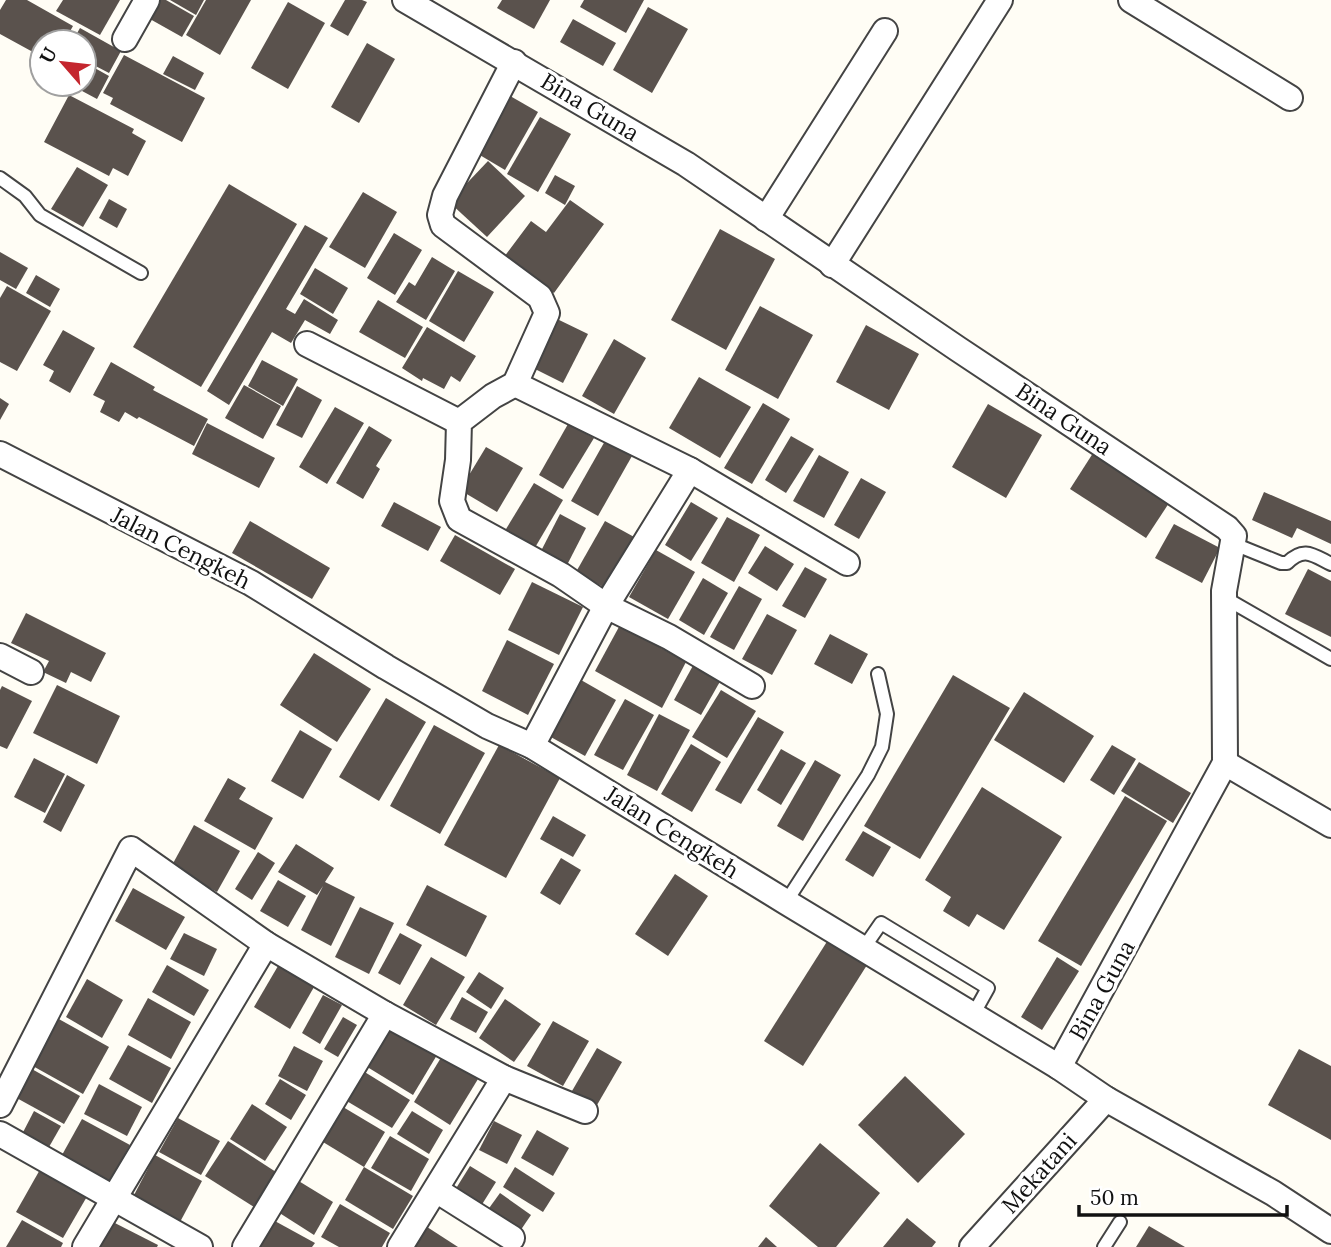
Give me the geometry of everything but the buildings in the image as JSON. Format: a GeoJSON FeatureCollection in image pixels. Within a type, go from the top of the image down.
{"type":"FeatureCollection","features":[{"type":"Feature","properties":{"kind":"street"},"geometry":{"type":"LineString","coordinates":[[125,39],[147,0]]}},
{"type":"Feature","properties":{"kind":"street","name":"Bina Guna"},"geometry":{"type":"LineString","coordinates":[[405,0],[686,164],[832,265],[1227,528],[1234,536],[1225,598],[1225,763],[1059,1067]]}},
{"type":"Feature","properties":{"kind":"street"},"geometry":{"type":"LineString","coordinates":[[832,265],[1000,0]]}},
{"type":"Feature","properties":{"kind":"street"},"geometry":{"type":"LineString","coordinates":[[1131,0],[1290,98]]}},
{"type":"Feature","properties":{"kind":"street"},"geometry":{"type":"LineString","coordinates":[[766,219],[884,31]]}},
{"type":"Feature","properties":{"kind":"street"},"geometry":{"type":"LineString","coordinates":[[514,62],[445,197],[440,215],[443,225],[540,298],[547,313],[515,384],[493,396],[460,422],[452,501],[459,519],[561,575],[606,606],[669,637],[752,686]]}},
{"type":"Feature","properties":{"kind":"street"},"geometry":{"type":"LineString","coordinates":[[307,344],[460,422]]}},
{"type":"Feature","properties":{"kind":"street"},"geometry":{"type":"LineString","coordinates":[[515,384],[690,470],[846,564]]}},
{"type":"Feature","properties":{"kind":"street","name":"Jalan Cengkeh"},"geometry":{"type":"LineString","coordinates":[[0,454],[251,583],[475,719],[532,746],[1059,1067],[1106,1099],[1273,1193],[1331,1231]]}},
{"type":"Feature","properties":{"kind":"street"},"geometry":{"type":"LineString","coordinates":[[532,746],[606,606],[690,470]]}},
{"type":"Feature","properties":{"kind":"street"},"geometry":{"type":"LineString","coordinates":[[0,656],[31,672]]}},
{"type":"Feature","properties":{"kind":"street"},"geometry":{"type":"LineString","coordinates":[[1225,763],[1331,825]]}},
{"type":"Feature","properties":{"kind":"street"},"geometry":{"type":"LineString","coordinates":[[0,1105],[131,849],[266,944],[385,1014],[505,1079],[585,1111]]}},
{"type":"Feature","properties":{"kind":"street"},"geometry":{"type":"LineString","coordinates":[[85,1247],[266,944]]}},
{"type":"Feature","properties":{"kind":"street"},"geometry":{"type":"LineString","coordinates":[[245,1247],[385,1014]]}},
{"type":"Feature","properties":{"kind":"street"},"geometry":{"type":"LineString","coordinates":[[400,1247],[505,1079]]}},
{"type":"Feature","properties":{"kind":"street","name":"Mekatani"},"geometry":{"type":"LineString","coordinates":[[972,1247],[1106,1099]]}},
{"type":"Feature","properties":{"kind":"street"},"geometry":{"type":"LineString","coordinates":[[0,1134],[200,1247]]}},
{"type":"Feature","properties":{"kind":"street"},"geometry":{"type":"LineString","coordinates":[[436,1189],[512,1238]]}},
{"type":"Feature","properties":{"kind":"lane"},"geometry":{"type":"LineString","coordinates":[[0,178],[25,196],[40,215],[141,273]]}},
{"type":"Feature","properties":{"kind":"lane"},"geometry":{"type":"LineString","coordinates":[[1234,544],[1280,563],[1287,563],[1295,555],[1309,553],[1331,564]]}},
{"type":"Feature","properties":{"kind":"lane"},"geometry":{"type":"LineString","coordinates":[[1225,598],[1331,659]]}},
{"type":"Feature","properties":{"kind":"lane"},"geometry":{"type":"LineString","coordinates":[[786,902],[868,775],[882,747],[887,714],[878,674]]}},
{"type":"Feature","properties":{"kind":"lane"},"geometry":{"type":"LineString","coordinates":[[1104,1247],[1120,1222]]}}]}
